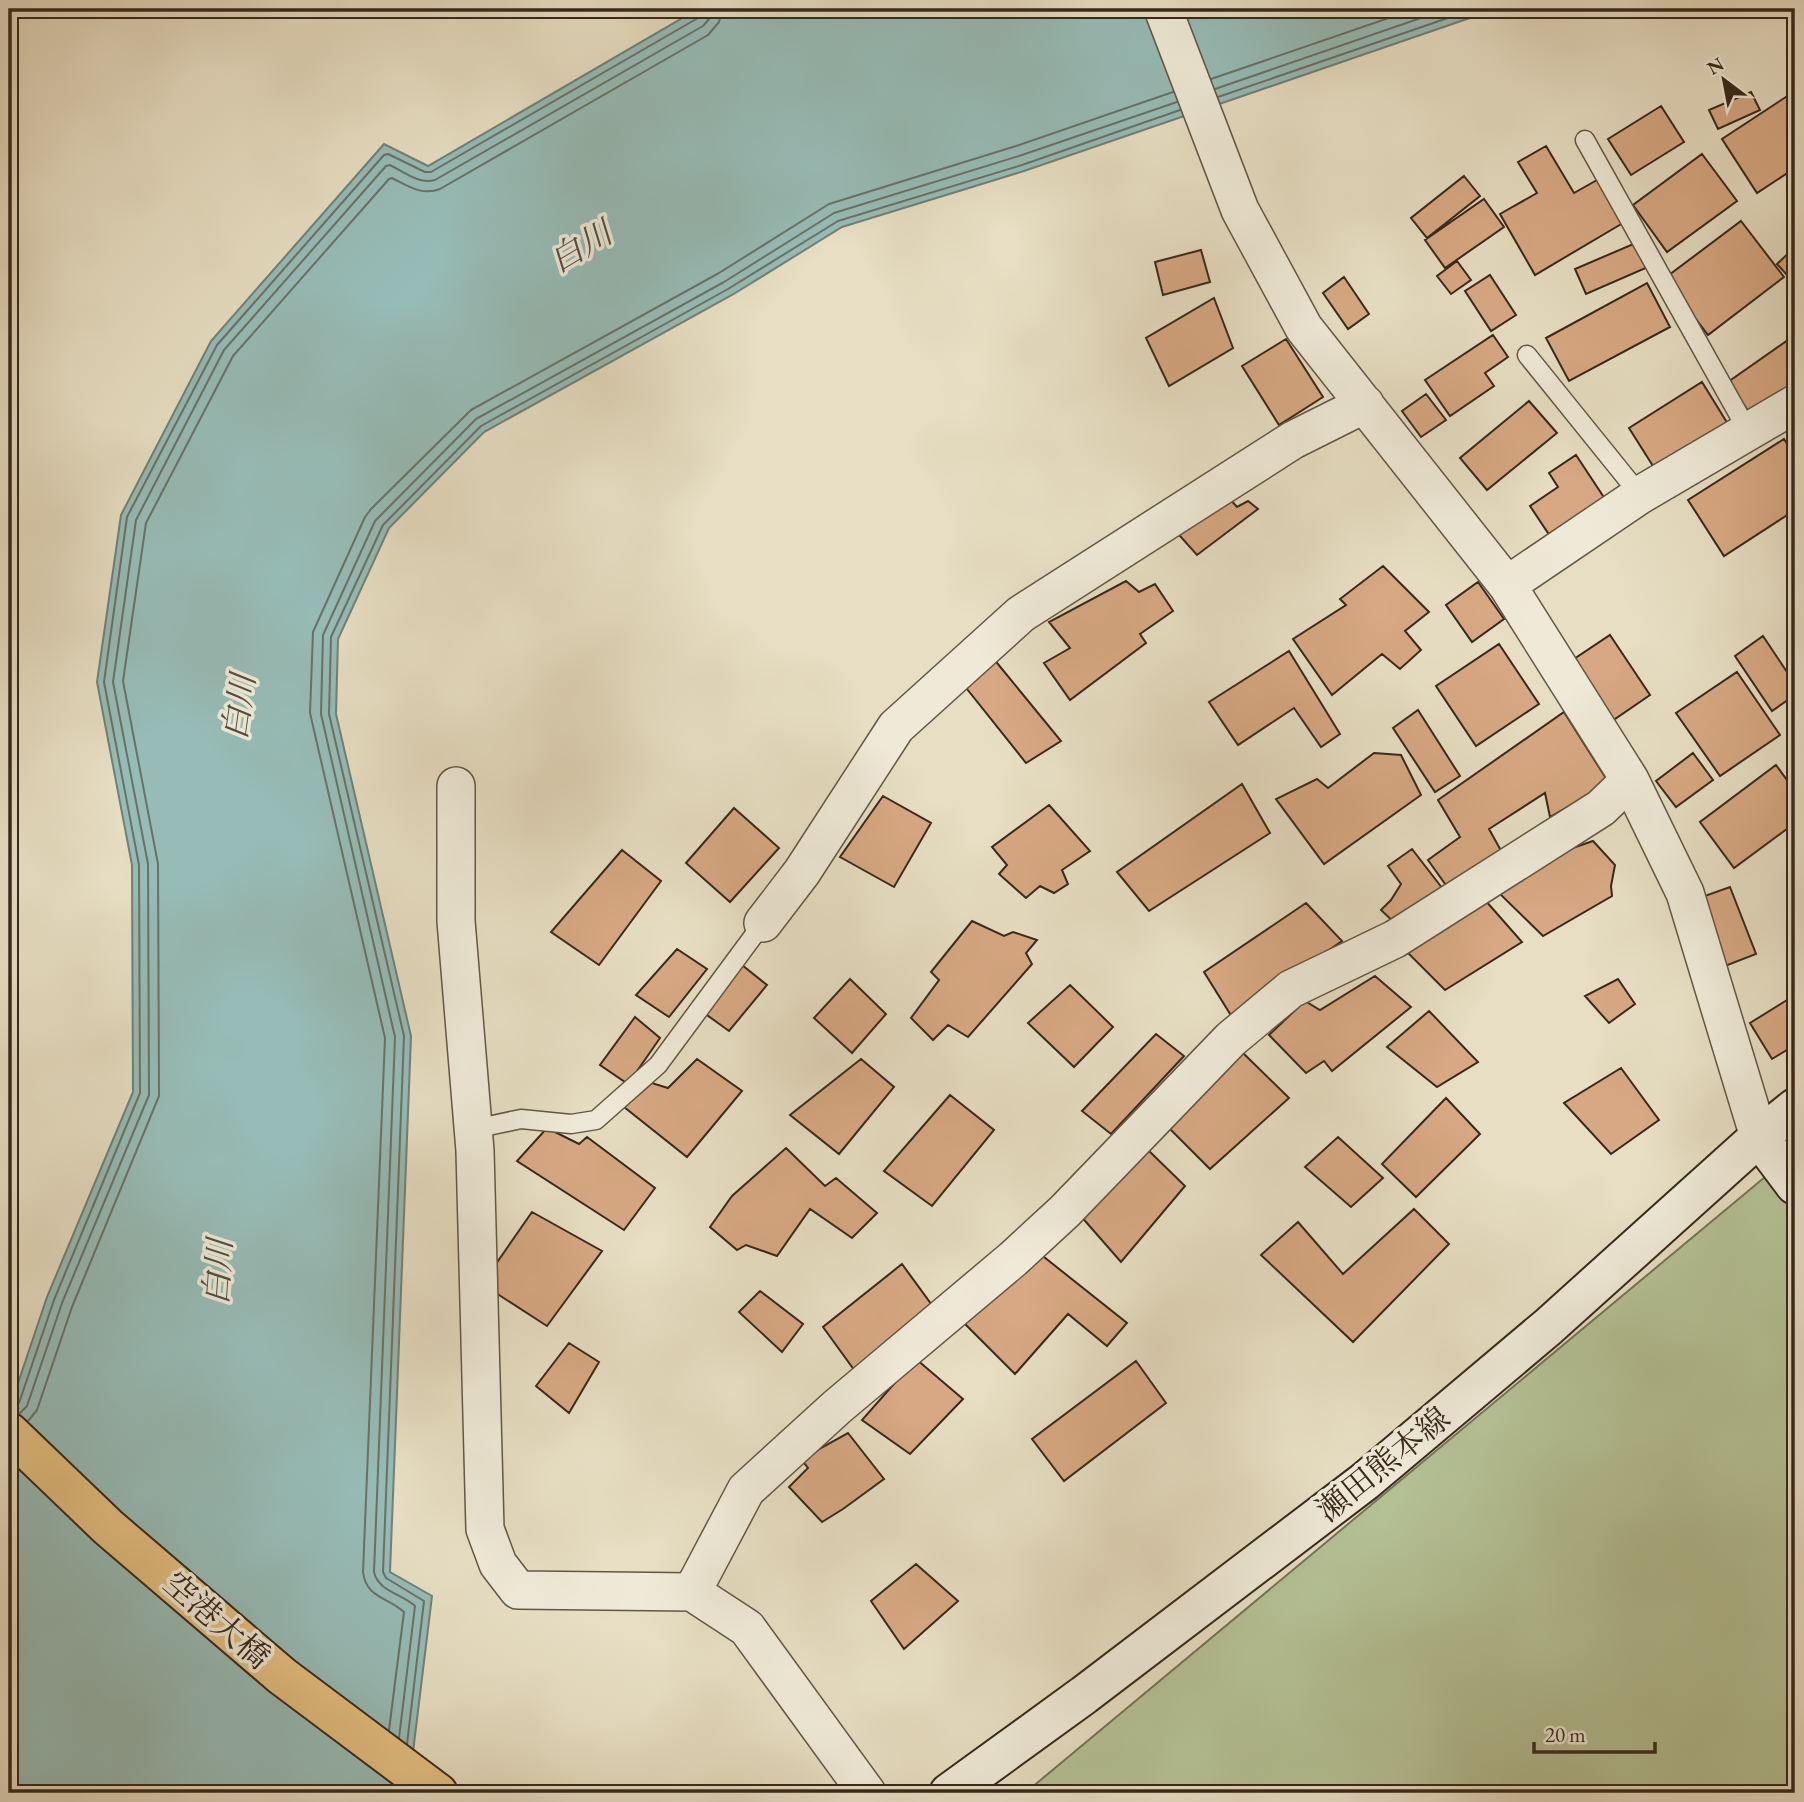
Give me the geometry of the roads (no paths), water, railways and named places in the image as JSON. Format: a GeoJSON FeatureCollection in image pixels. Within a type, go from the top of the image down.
{"type":"FeatureCollection","features":[{"type":"Feature","properties":{"kind":"main road","name":"瀬田熊本線"},"geometry":{"type":"LineString","coordinates":[[949,1793],[1084,1695],[1364,1482],[1548,1327],[1795,1108]]}},
{"type":"Feature","properties":{"kind":"main road"},"geometry":{"type":"LineString","coordinates":[[1759,1138],[1795,1185]]}},
{"type":"Feature","properties":{"kind":"main road","name":"空港大橋"},"geometry":{"type":"LineString","coordinates":[[9,1432],[108,1527],[282,1676],[438,1793]]}},
{"type":"Feature","properties":{"kind":"street"},"geometry":{"type":"LineString","coordinates":[[1163,9],[1240,209],[1304,328],[1507,585],[1630,780],[1685,893],[1759,1138]]}},
{"type":"Feature","properties":{"kind":"street"},"geometry":{"type":"LineString","coordinates":[[763,923],[802,872],[897,727],[1021,614],[1293,440],[1365,404]]}},
{"type":"Feature","properties":{"kind":"street"},"geometry":{"type":"LineString","coordinates":[[1507,585],[1640,495],[1749,433],[1792,415]]}},
{"type":"Feature","properties":{"kind":"street"},"geometry":{"type":"LineString","coordinates":[[692,1592],[746,1490],[837,1407],[1013,1259],[1065,1210],[1231,1039],[1291,989],[1395,939],[1601,808],[1630,780]]}},
{"type":"Feature","properties":{"kind":"street"},"geometry":{"type":"LineString","coordinates":[[456,786],[456,921],[474,1129],[485,1529],[498,1564],[518,1590],[692,1592],[747,1628],[867,1793]]}},
{"type":"Feature","properties":{"kind":"lane"},"geometry":{"type":"LineString","coordinates":[[1585,140],[1749,433]]}},
{"type":"Feature","properties":{"kind":"lane"},"geometry":{"type":"LineString","coordinates":[[1527,355],[1640,495]]}},
{"type":"Feature","properties":{"kind":"lane"},"geometry":{"type":"LineString","coordinates":[[474,1129],[521,1119],[571,1124],[596,1121],[658,1065],[763,923]]}},
{"type":"Feature","properties":{"kind":"water","name":"白川"},"geometry":{"type":"Polygon","coordinates":[[[703,9],[1496,9],[1024,171],[842,227],[732,295],[484,432],[389,528],[338,639],[336,714],[411,1036],[390,1572],[432,1596],[408,1793],[9,1793],[9,1410],[47,1297],[133,1092],[132,865],[97,682],[121,515],[211,341],[384,144],[428,166],[686,16],[703,9]]]}}]}
